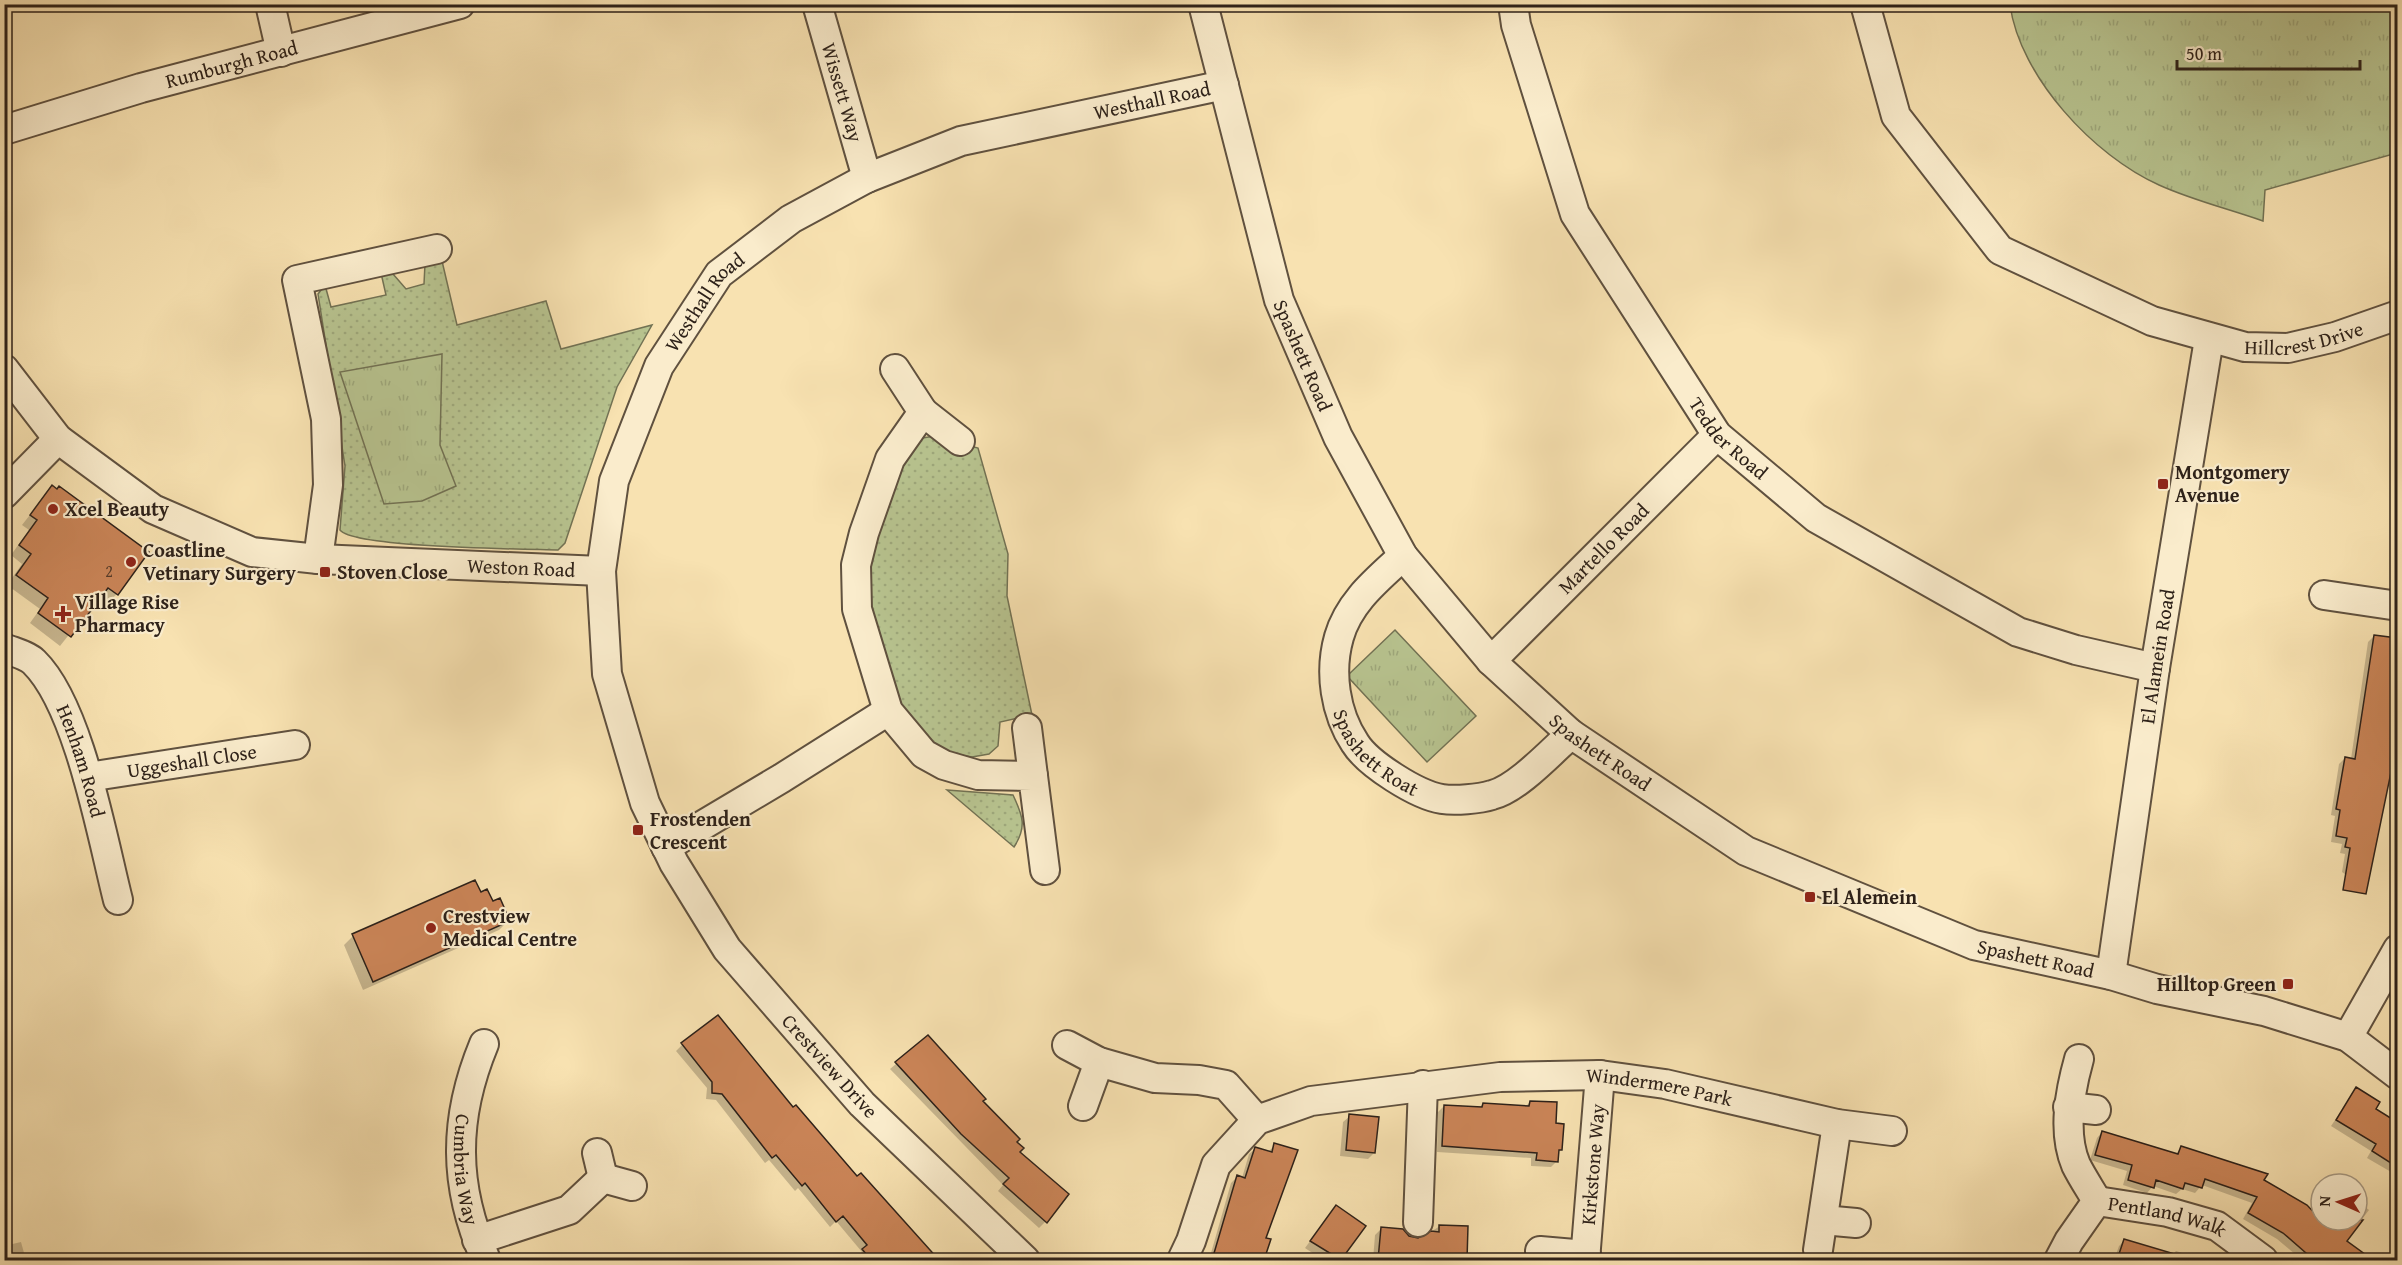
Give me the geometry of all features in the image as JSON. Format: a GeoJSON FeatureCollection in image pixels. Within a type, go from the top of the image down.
{"type":"FeatureCollection","features":[{"type":"Feature","properties":{"kind":"street"},"geometry":{"type":"LineString","coordinates":[[270,4],[281,52]]}},
{"type":"Feature","properties":{"kind":"street","name":"Rumburgh Road"},"geometry":{"type":"LineString","coordinates":[[4,130],[141,88],[460,4]]}},
{"type":"Feature","properties":{"kind":"street","name":"Wissett Way"},"geometry":{"type":"LineString","coordinates":[[817,4],[867,178]]}},
{"type":"Feature","properties":{"kind":"street","name":"Spashett Road"},"geometry":{"type":"LineString","coordinates":[[1203,4],[1279,300],[1338,437],[1402,556],[1491,661],[1571,734],[1746,851],[1974,945],[2111,975],[2157,989],[2264,1011],[2348,1037],[2397,1075]]}},
{"type":"Feature","properties":{"kind":"street","name":"Tedder Road"},"geometry":{"type":"LineString","coordinates":[[1513,4],[1516,26],[1575,214],[1717,435],[1816,518],[2018,632],[2076,650],[2155,668]]}},
{"type":"Feature","properties":{"kind":"street"},"geometry":{"type":"LineString","coordinates":[[1865,4],[1896,116],[2000,250],[2152,321],[2209,339]]}},
{"type":"Feature","properties":{"kind":"street","name":"Westhall Road"},"geometry":{"type":"LineString","coordinates":[[666,847],[645,803],[607,674],[601,571],[614,481],[659,366],[719,274],[791,219],[867,178],[961,141],[1224,85]]}},
{"type":"Feature","properties":{"kind":"street"},"geometry":{"type":"LineString","coordinates":[[318,559],[328,485],[326,419],[297,280],[437,249]]}},
{"type":"Feature","properties":{"kind":"street","name":"Hillcrest Drive"},"geometry":{"type":"LineString","coordinates":[[2209,339],[2245,347],[2288,348],[2335,337],[2397,315]]}},
{"type":"Feature","properties":{"kind":"street","name":"El Alamein Road"},"geometry":{"type":"LineString","coordinates":[[2111,975],[2155,668],[2209,339]]}},
{"type":"Feature","properties":{"kind":"street","name":"Weston Road"},"geometry":{"type":"LineString","coordinates":[[4,369],[58,439],[153,509],[252,552],[318,559],[601,571]]}},
{"type":"Feature","properties":{"kind":"street"},"geometry":{"type":"LineString","coordinates":[[896,369],[923,412],[960,441]]}},
{"type":"Feature","properties":{"kind":"street"},"geometry":{"type":"LineString","coordinates":[[923,412],[890,459],[864,533],[856,565],[857,609],[888,711],[924,754],[944,765],[978,776],[1033,776]]}},
{"type":"Feature","properties":{"kind":"street","name":"Martello Road"},"geometry":{"type":"LineString","coordinates":[[1491,661],[1717,435]]}},
{"type":"Feature","properties":{"kind":"street"},"geometry":{"type":"LineString","coordinates":[[4,494],[58,439]]}},
{"type":"Feature","properties":{"kind":"street","name":"Spashett Roat"},"geometry":{"type":"LineString","coordinates":[[1402,556],[1356,600],[1339,636],[1334,670],[1338,702],[1340,712],[1355,745],[1394,779],[1442,799],[1493,795],[1529,773],[1571,734]]}},
{"type":"Feature","properties":{"kind":"street"},"geometry":{"type":"LineString","coordinates":[[2324,595],[2397,606]]}},
{"type":"Feature","properties":{"kind":"street","name":"Henham Road"},"geometry":{"type":"LineString","coordinates":[[4,648],[32,660],[56,689],[88,777],[118,900]]}},
{"type":"Feature","properties":{"kind":"street"},"geometry":{"type":"LineString","coordinates":[[666,847],[888,711]]}},
{"type":"Feature","properties":{"kind":"street"},"geometry":{"type":"LineString","coordinates":[[1027,728],[1045,870]]}},
{"type":"Feature","properties":{"kind":"street","name":"Uggeshall Close"},"geometry":{"type":"LineString","coordinates":[[88,777],[295,745]]}},
{"type":"Feature","properties":{"kind":"street","name":"Crestview Drive"},"geometry":{"type":"LineString","coordinates":[[666,847],[735,958],[862,1104],[1014,1257]]}},
{"type":"Feature","properties":{"kind":"street"},"geometry":{"type":"LineString","coordinates":[[2348,1037],[2397,949]]}},
{"type":"Feature","properties":{"kind":"street","name":"Cumbria Way"},"geometry":{"type":"LineString","coordinates":[[481,1250],[464,1194],[460,1143],[467,1089],[484,1044]]}},
{"type":"Feature","properties":{"kind":"street"},"geometry":{"type":"LineString","coordinates":[[1066,1045],[1099,1062],[1155,1078],[1199,1080],[1226,1085],[1257,1120]]}},
{"type":"Feature","properties":{"kind":"street","name":"Pentland Walk"},"geometry":{"type":"LineString","coordinates":[[2079,1059],[2068,1107],[2075,1163],[2097,1202]]}},
{"type":"Feature","properties":{"kind":"street"},"geometry":{"type":"LineString","coordinates":[[1083,1106],[1099,1062]]}},
{"type":"Feature","properties":{"kind":"street","name":"Windermere Park"},"geometry":{"type":"LineString","coordinates":[[1182,1260],[1191,1241],[1216,1165],[1257,1120],[1311,1101],[1500,1077],[1600,1075],[1665,1084],[1837,1124],[1892,1131]]}},
{"type":"Feature","properties":{"kind":"street","name":"Kirkstone Way"},"geometry":{"type":"LineString","coordinates":[[1540,1251],[1585,1258],[1600,1075]]}},
{"type":"Feature","properties":{"kind":"street"},"geometry":{"type":"LineString","coordinates":[[1418,1222],[1424,1085]]}},
{"type":"Feature","properties":{"kind":"street"},"geometry":{"type":"LineString","coordinates":[[2068,1107],[2096,1110]]}},
{"type":"Feature","properties":{"kind":"street"},"geometry":{"type":"LineString","coordinates":[[1818,1250],[1837,1124]]}},
{"type":"Feature","properties":{"kind":"street"},"geometry":{"type":"LineString","coordinates":[[481,1250],[569,1209],[600,1165],[632,1186]]}},
{"type":"Feature","properties":{"kind":"street","name":"Pentland Walk"},"geometry":{"type":"LineString","coordinates":[[2059,1260],[2069,1241],[2097,1202]]}},
{"type":"Feature","properties":{"kind":"street","name":"Pentland Walk"},"geometry":{"type":"LineString","coordinates":[[2097,1202],[2168,1212],[2217,1226],[2263,1260]]}},
{"type":"Feature","properties":{"kind":"street"},"geometry":{"type":"LineString","coordinates":[[1823,1220],[1856,1223]]}},
{"type":"Feature","properties":{"kind":"green space"},"geometry":{"type":"Polygon","coordinates":[[[2010,5],[2397,5],[2397,153],[2265,190],[2263,221],[2197,200],[2134,172],[2086,134],[2044,86],[2028,59],[2017,32],[2010,5]]]}},
{"type":"Feature","properties":{"kind":"green space"},"geometry":{"type":"Polygon","coordinates":[[[442,261],[457,325],[546,301],[561,349],[652,325],[617,387],[565,543],[558,550],[407,544],[375,541],[352,536],[340,530],[345,466],[318,294],[325,285],[331,307],[386,295],[381,273],[393,274],[406,289],[424,284],[425,264],[442,261]]]}},
{"type":"Feature","properties":{"kind":"green space"},"geometry":{"type":"Polygon","coordinates":[[[442,354],[440,445],[456,486],[422,501],[384,504],[340,372],[442,354]]]}},
{"type":"Feature","properties":{"kind":"green space"},"geometry":{"type":"Polygon","coordinates":[[[935,436],[978,448],[1008,554],[1007,596],[1032,715],[1000,722],[998,746],[989,754],[972,757],[948,753],[932,741],[896,701],[866,622],[870,533],[916,439],[935,436]]]}},
{"type":"Feature","properties":{"kind":"green space"},"geometry":{"type":"Polygon","coordinates":[[[1395,630],[1476,716],[1427,762],[1347,676],[1395,630]]]}},
{"type":"Feature","properties":{"kind":"green space"},"geometry":{"type":"Polygon","coordinates":[[[947,790],[1013,795],[1022,821],[1021,833],[1014,847],[947,790]]]}},
{"type":"Feature","properties":{"kind":"building"},"geometry":{"type":"Polygon","coordinates":[[[52,485],[57,489],[59,486],[149,552],[118,595],[108,588],[71,637],[38,613],[48,598],[16,575],[31,554],[19,545],[37,520],[30,515],[52,485]]]}},
{"type":"Feature","properties":{"kind":"building"},"geometry":{"type":"Polygon","coordinates":[[[2374,635],[2397,638],[2397,743],[2366,894],[2343,890],[2350,848],[2345,847],[2347,838],[2336,836],[2340,810],[2336,809],[2345,757],[2355,759],[2374,635]]]}},
{"type":"Feature","properties":{"kind":"building","name":"Crestview Medical Centre"},"geometry":{"type":"Polygon","coordinates":[[[475,880],[481,892],[487,889],[493,901],[500,898],[510,921],[373,982],[352,934],[475,880]]]}},
{"type":"Feature","properties":{"kind":"building"},"geometry":{"type":"Polygon","coordinates":[[[718,1015],[793,1107],[796,1105],[857,1176],[861,1173],[939,1260],[871,1260],[862,1249],[867,1245],[843,1216],[836,1222],[805,1183],[802,1186],[776,1155],[772,1158],[722,1094],[712,1093],[712,1082],[681,1043],[718,1015]]]}},
{"type":"Feature","properties":{"kind":"building"},"geometry":{"type":"Polygon","coordinates":[[[928,1035],[986,1099],[983,1101],[1020,1139],[1017,1142],[1024,1148],[1020,1152],[1069,1194],[1047,1223],[1003,1184],[1009,1178],[961,1134],[895,1062],[928,1035]]]}},
{"type":"Feature","properties":{"kind":"building"},"geometry":{"type":"Polygon","coordinates":[[[2356,1087],[2380,1102],[2376,1109],[2397,1122],[2397,1167],[2372,1151],[2376,1144],[2336,1120],[2356,1087]]]}},
{"type":"Feature","properties":{"kind":"building"},"geometry":{"type":"Polygon","coordinates":[[[1530,1101],[1557,1102],[1556,1123],[1564,1124],[1562,1150],[1559,1150],[1558,1162],[1536,1160],[1537,1153],[1442,1146],[1444,1105],[1482,1107],[1483,1103],[1529,1106],[1530,1101]]]}},
{"type":"Feature","properties":{"kind":"building"},"geometry":{"type":"Polygon","coordinates":[[[1349,1114],[1379,1117],[1375,1153],[1346,1150],[1349,1114]]]}},
{"type":"Feature","properties":{"kind":"building"},"geometry":{"type":"Polygon","coordinates":[[[2102,1131],[2178,1154],[2181,1146],[2268,1174],[2264,1180],[2309,1207],[2309,1232],[2354,1232],[2347,1241],[2373,1260],[2314,1260],[2283,1233],[2248,1213],[2257,1197],[2205,1179],[2202,1188],[2185,1183],[2183,1189],[2156,1180],[2154,1188],[2128,1180],[2132,1165],[2095,1155],[2102,1131]]]}},
{"type":"Feature","properties":{"kind":"building"},"geometry":{"type":"Polygon","coordinates":[[[1274,1143],[1298,1150],[1266,1238],[1271,1239],[1264,1260],[1212,1260],[1237,1175],[1245,1178],[1255,1147],[1272,1152],[1274,1143]]]}},
{"type":"Feature","properties":{"kind":"building"},"geometry":{"type":"Polygon","coordinates":[[[1336,1205],[1366,1226],[1341,1260],[1310,1241],[1336,1205]]]}},
{"type":"Feature","properties":{"kind":"building"},"geometry":{"type":"Polygon","coordinates":[[[1439,1225],[1468,1226],[1467,1260],[1378,1260],[1381,1227],[1403,1229],[1409,1236],[1418,1238],[1431,1231],[1439,1232],[1439,1225]]]}},
{"type":"Feature","properties":{"kind":"building"},"geometry":{"type":"Polygon","coordinates":[[[2124,1239],[2178,1255],[2177,1260],[2117,1260],[2124,1239]]]}},
{"type":"Feature","properties":{"kind":"place","name":"Montgomery Avenue"},"geometry":{"type":"Point","coordinates":[2163,484]}},
{"type":"Feature","properties":{"kind":"place","name":"Xcel Beauty"},"geometry":{"type":"Point","coordinates":[53,509]}},
{"type":"Feature","properties":{"kind":"place","name":"Coastline Vetinary Surgery"},"geometry":{"type":"Point","coordinates":[131,562]}},
{"type":"Feature","properties":{"kind":"place","name":"Stoven Close"},"geometry":{"type":"Point","coordinates":[325,572]}},
{"type":"Feature","properties":{"kind":"place","name":"Village Rise Pharmacy"},"geometry":{"type":"Point","coordinates":[63,614]}},
{"type":"Feature","properties":{"kind":"place","name":"Frostenden Crescent"},"geometry":{"type":"Point","coordinates":[638,830]}},
{"type":"Feature","properties":{"kind":"place","name":"El Alemein"},"geometry":{"type":"Point","coordinates":[1810,897]}},
{"type":"Feature","properties":{"kind":"place","name":"Crestview Medical Centre"},"geometry":{"type":"Point","coordinates":[431,928]}},
{"type":"Feature","properties":{"kind":"place","name":"Hilltop Green"},"geometry":{"type":"Point","coordinates":[2288,984]}}]}
